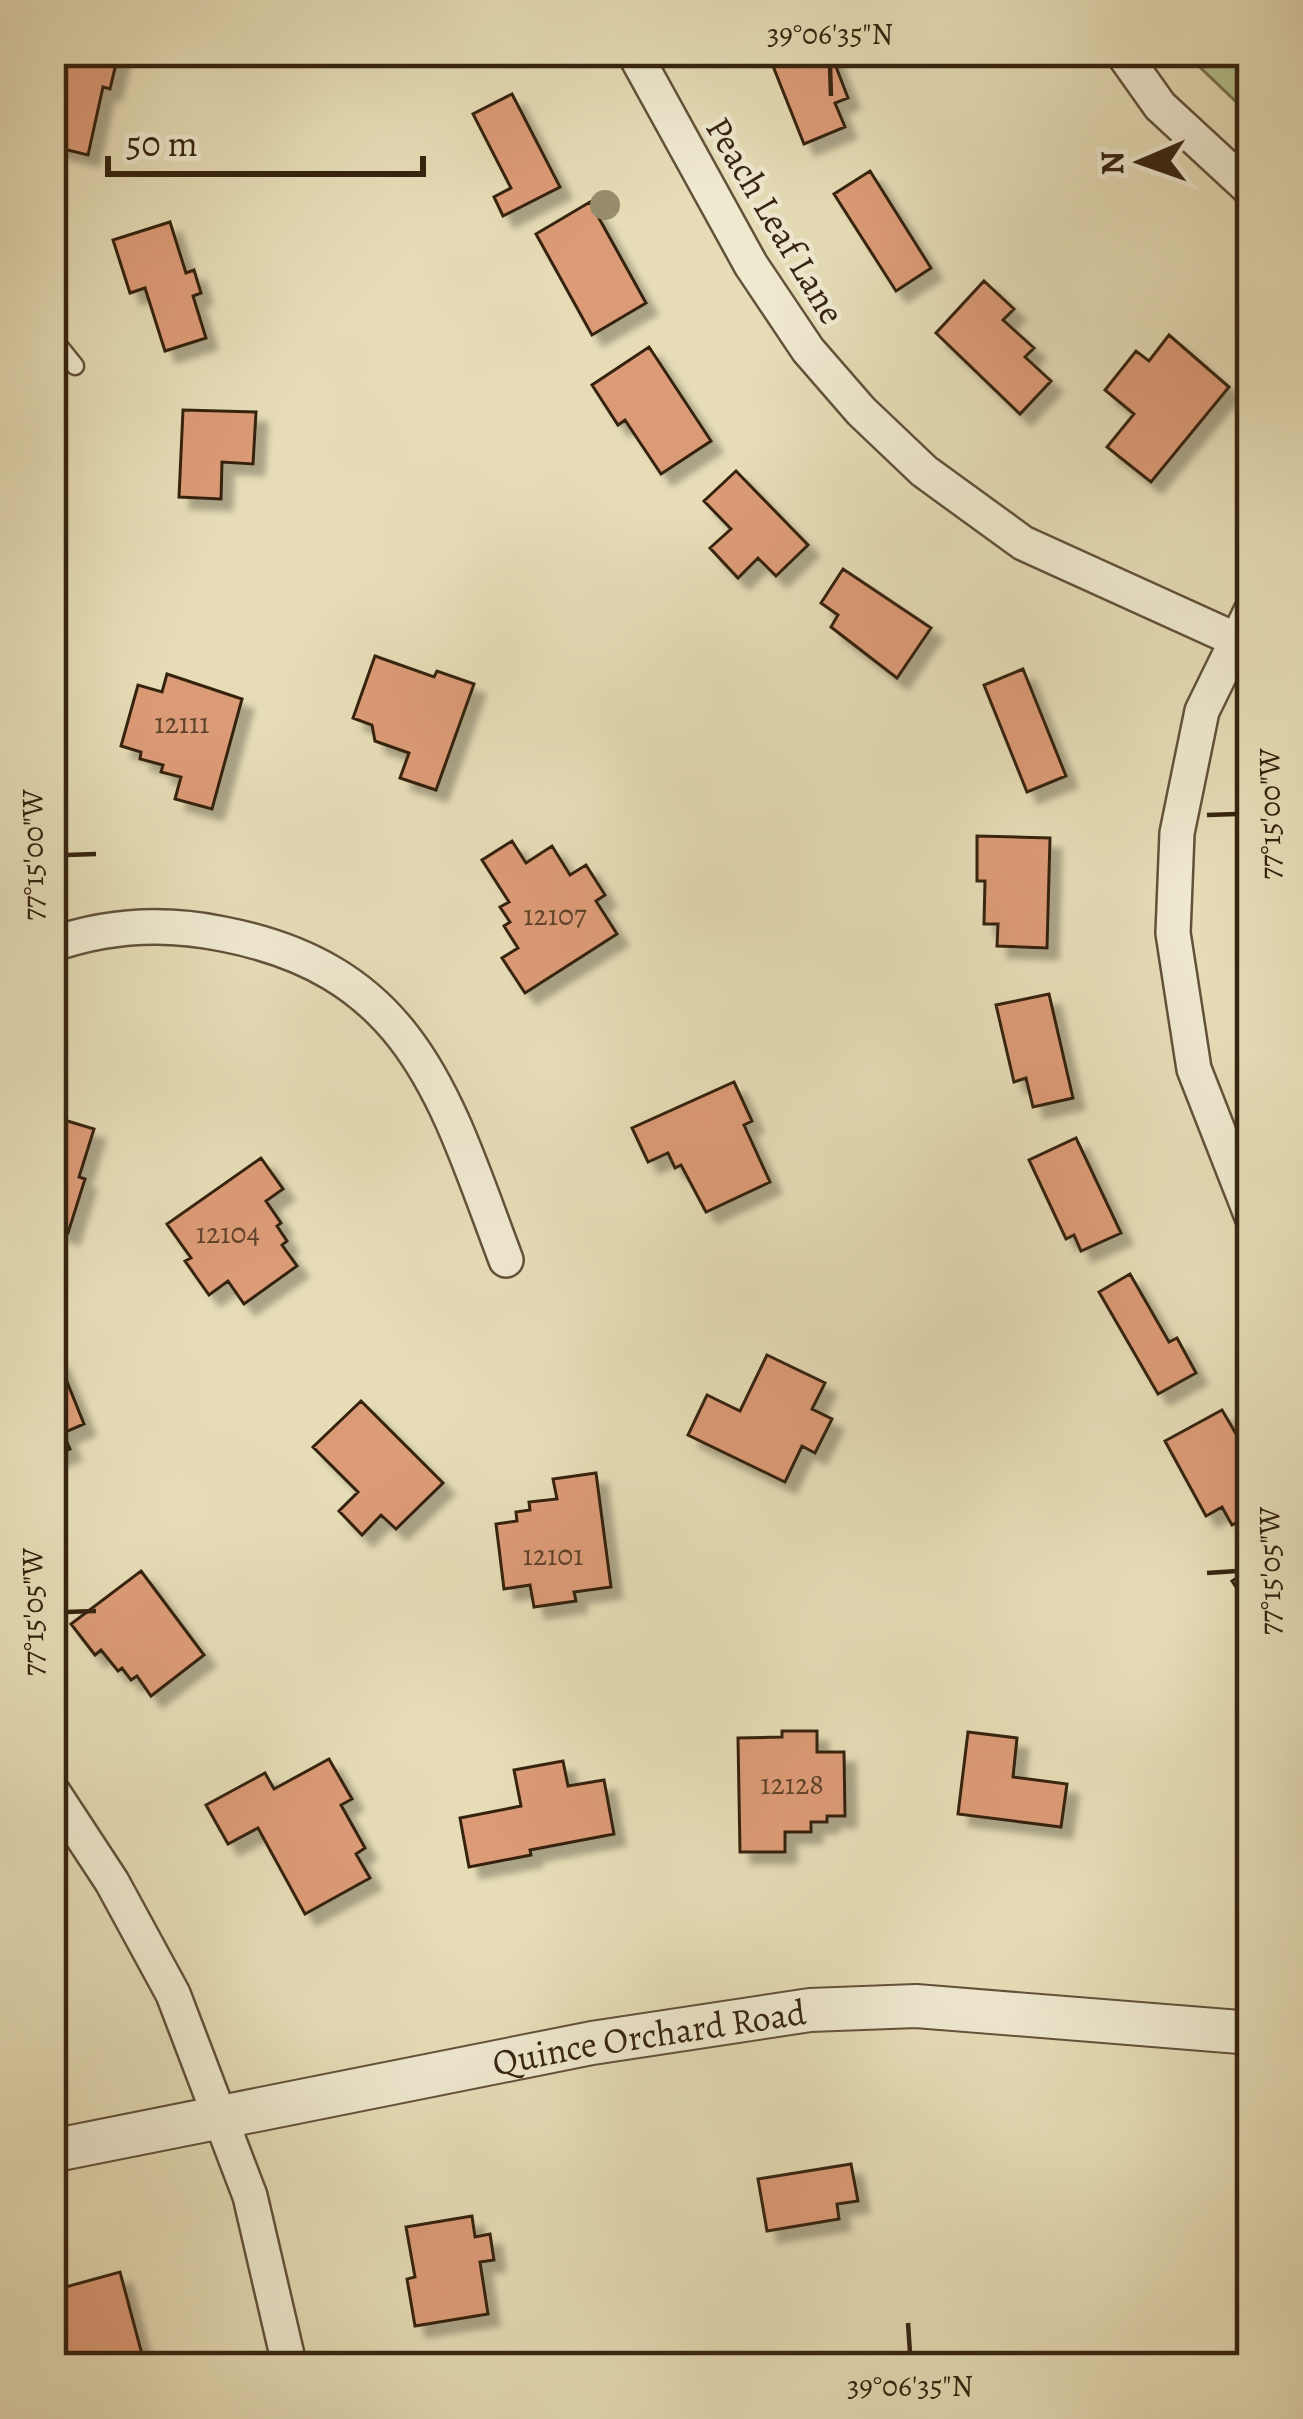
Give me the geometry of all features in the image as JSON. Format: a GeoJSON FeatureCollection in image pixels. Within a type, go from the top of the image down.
{"type":"FeatureCollection","features":[{"type":"Feature","properties":{"kind":"street","name":"Peach Leaf Lane"},"geometry":{"type":"LineString","coordinates":[[633,51],[752,265],[808,350],[861,411],[925,471],[1023,543],[1243,643]]}},
{"type":"Feature","properties":{"kind":"street"},"geometry":{"type":"LineString","coordinates":[[1121,51],[1160,106],[1252,191]]}},
{"type":"Feature","properties":{"kind":"street"},"geometry":{"type":"LineString","coordinates":[[1252,609],[1243,643],[1202,711],[1177,833],[1173,933],[1194,1069],[1252,1217]]}},
{"type":"Feature","properties":{"kind":"street"},"geometry":{"type":"LineString","coordinates":[[51,945],[83,933],[174,924],[270,943],[341,976],[400,1029],[448,1106],[506,1260]]}},
{"type":"Feature","properties":{"kind":"street"},"geometry":{"type":"LineString","coordinates":[[51,1789],[112,1882],[173,1994],[250,2197],[290,2368]]}},
{"type":"Feature","properties":{"kind":"street","name":"Quince Orchard Road"},"geometry":{"type":"LineString","coordinates":[[51,2151],[592,2043],[809,2010],[916,2006],[1252,2033]]}},
{"type":"Feature","properties":{"kind":"lane"},"geometry":{"type":"LineString","coordinates":[[51,336],[75,366]]}},
{"type":"Feature","properties":{"kind":"green space"},"geometry":{"type":"Polygon","coordinates":[[[1183,51],[1252,51],[1252,117],[1183,51]]]}},
{"type":"Feature","properties":{"kind":"building"},"geometry":{"type":"Polygon","coordinates":[[[51,51],[119,51],[110,89],[103,87],[88,155],[51,146],[51,51]]]}},
{"type":"Feature","properties":{"kind":"building"},"geometry":{"type":"Polygon","coordinates":[[[767,51],[830,51],[848,98],[835,103],[845,127],[804,144],[767,51]]]}},
{"type":"Feature","properties":{"kind":"building"},"geometry":{"type":"Polygon","coordinates":[[[512,94],[560,187],[503,216],[494,197],[511,188],[473,114],[512,94]]]}},
{"type":"Feature","properties":{"kind":"building"},"geometry":{"type":"Polygon","coordinates":[[[870,171],[931,268],[896,291],[834,194],[870,171]]]}},
{"type":"Feature","properties":{"kind":"building"},"geometry":{"type":"Polygon","coordinates":[[[590,202],[646,303],[592,335],[536,234],[590,202]]]}},
{"type":"Feature","properties":{"kind":"building"},"geometry":{"type":"Polygon","coordinates":[[[170,222],[186,273],[194,270],[201,293],[193,296],[206,338],[165,351],[145,288],[130,293],[113,240],[170,222]]]}},
{"type":"Feature","properties":{"kind":"building"},"geometry":{"type":"Polygon","coordinates":[[[984,281],[1014,309],[1003,320],[1034,348],[1025,357],[1051,381],[1020,414],[936,333],[984,281]]]}},
{"type":"Feature","properties":{"kind":"building"},"geometry":{"type":"Polygon","coordinates":[[[1169,335],[1229,387],[1151,482],[1107,447],[1134,414],[1105,390],[1136,351],[1149,361],[1169,335]]]}},
{"type":"Feature","properties":{"kind":"building"},"geometry":{"type":"Polygon","coordinates":[[[649,347],[711,441],[661,474],[625,420],[618,425],[592,385],[649,347]]]}},
{"type":"Feature","properties":{"kind":"building"},"geometry":{"type":"Polygon","coordinates":[[[183,410],[256,412],[253,464],[222,462],[221,499],[179,497],[183,410]]]}},
{"type":"Feature","properties":{"kind":"building"},"geometry":{"type":"Polygon","coordinates":[[[736,471],[808,545],[776,576],[758,558],[738,578],[710,548],[731,529],[704,501],[736,471]]]}},
{"type":"Feature","properties":{"kind":"building"},"geometry":{"type":"Polygon","coordinates":[[[843,569],[931,628],[897,678],[831,627],[838,615],[821,603],[843,569]]]}},
{"type":"Feature","properties":{"kind":"building"},"geometry":{"type":"Polygon","coordinates":[[[375,656],[434,677],[437,671],[474,684],[436,790],[400,778],[409,753],[375,741],[372,725],[353,718],[375,656]]]}},
{"type":"Feature","properties":{"kind":"building"},"geometry":{"type":"Polygon","coordinates":[[[1023,669],[1066,776],[1027,792],[984,685],[1023,669]]]}},
{"type":"Feature","properties":{"kind":"building"},"geometry":{"type":"Polygon","coordinates":[[[167,674],[242,699],[212,809],[175,799],[181,777],[161,772],[163,765],[140,759],[141,752],[121,746],[138,685],[162,692],[167,674]]]}},
{"type":"Feature","properties":{"kind":"building"},"geometry":{"type":"Polygon","coordinates":[[[977,836],[1050,838],[1047,948],[997,946],[998,924],[984,924],[985,881],[977,881],[977,836]]]}},
{"type":"Feature","properties":{"kind":"building"},"geometry":{"type":"Polygon","coordinates":[[[512,841],[526,863],[552,846],[570,875],[586,865],[605,895],[596,901],[617,934],[525,993],[502,958],[518,948],[504,926],[510,922],[500,907],[509,902],[482,860],[512,841]]]}},
{"type":"Feature","properties":{"kind":"building"},"geometry":{"type":"Polygon","coordinates":[[[1049,994],[1073,1098],[1033,1107],[1026,1078],[1014,1082],[996,1005],[1049,994]]]}},
{"type":"Feature","properties":{"kind":"building"},"geometry":{"type":"Polygon","coordinates":[[[734,1082],[752,1121],[744,1125],[770,1182],[706,1212],[681,1165],[675,1168],[668,1153],[648,1162],[632,1128],[734,1082]]]}},
{"type":"Feature","properties":{"kind":"building"},"geometry":{"type":"Polygon","coordinates":[[[51,1116],[94,1129],[68,1233],[51,1228],[51,1116]]]}},
{"type":"Feature","properties":{"kind":"building"},"geometry":{"type":"Polygon","coordinates":[[[1076,1138],[1121,1233],[1081,1251],[1074,1235],[1066,1239],[1029,1160],[1076,1138]]]}},
{"type":"Feature","properties":{"kind":"building"},"geometry":{"type":"Polygon","coordinates":[[[261,1158],[283,1189],[266,1201],[281,1223],[277,1226],[287,1241],[282,1245],[297,1266],[244,1304],[228,1281],[209,1295],[167,1224],[261,1158]]]}},
{"type":"Feature","properties":{"kind":"building"},"geometry":{"type":"Polygon","coordinates":[[[1130,1274],[1169,1342],[1177,1338],[1196,1373],[1158,1394],[1099,1292],[1130,1274]]]}},
{"type":"Feature","properties":{"kind":"building"},"geometry":{"type":"Polygon","coordinates":[[[767,1355],[825,1383],[812,1409],[832,1419],[815,1453],[802,1446],[785,1482],[688,1435],[707,1395],[740,1411],[767,1355]]]}},
{"type":"Feature","properties":{"kind":"building"},"geometry":{"type":"Polygon","coordinates":[[[57,1357],[84,1424],[63,1433],[70,1449],[51,1457],[51,1359],[57,1357]]]}},
{"type":"Feature","properties":{"kind":"building"},"geometry":{"type":"Polygon","coordinates":[[[361,1401],[443,1483],[396,1529],[381,1515],[362,1535],[339,1511],[358,1492],[313,1447],[361,1401]]]}},
{"type":"Feature","properties":{"kind":"building"},"geometry":{"type":"Polygon","coordinates":[[[1222,1410],[1252,1461],[1252,1514],[1232,1525],[1222,1507],[1206,1516],[1165,1441],[1222,1410]]]}},
{"type":"Feature","properties":{"kind":"building"},"geometry":{"type":"Polygon","coordinates":[[[596,1473],[611,1587],[574,1592],[576,1601],[534,1607],[530,1585],[504,1589],[496,1524],[517,1521],[516,1512],[530,1510],[529,1502],[557,1499],[553,1479],[596,1473]]]}},
{"type":"Feature","properties":{"kind":"building"},"geometry":{"type":"Polygon","coordinates":[[[1252,1569],[1252,1611],[1232,1581],[1252,1569]]]}},
{"type":"Feature","properties":{"kind":"building"},"geometry":{"type":"Polygon","coordinates":[[[141,1571],[204,1655],[151,1696],[137,1676],[131,1680],[122,1668],[118,1671],[101,1650],[95,1655],[71,1624],[141,1571]]]}},
{"type":"Feature","properties":{"kind":"building"},"geometry":{"type":"Polygon","coordinates":[[[782,1731],[817,1731],[817,1752],[844,1752],[845,1816],[811,1822],[811,1832],[785,1832],[785,1852],[740,1852],[738,1738],[782,1737],[782,1731]]]}},
{"type":"Feature","properties":{"kind":"building"},"geometry":{"type":"Polygon","coordinates":[[[968,1732],[1017,1738],[1013,1777],[1067,1784],[1061,1827],[958,1814],[968,1732]]]}},
{"type":"Feature","properties":{"kind":"building"},"geometry":{"type":"Polygon","coordinates":[[[329,1759],[352,1799],[341,1805],[365,1848],[356,1854],[370,1878],[305,1914],[258,1828],[228,1844],[206,1805],[265,1773],[274,1789],[329,1759]]]}},
{"type":"Feature","properties":{"kind":"building"},"geometry":{"type":"Polygon","coordinates":[[[563,1761],[568,1786],[604,1780],[614,1834],[469,1867],[460,1818],[521,1806],[514,1770],[563,1761]]]}},
{"type":"Feature","properties":{"kind":"building"},"geometry":{"type":"Polygon","coordinates":[[[851,2164],[858,2201],[837,2204],[839,2219],[767,2231],[758,2179],[851,2164]]]}},
{"type":"Feature","properties":{"kind":"building"},"geometry":{"type":"Polygon","coordinates":[[[472,2216],[475,2237],[490,2234],[494,2260],[480,2262],[488,2314],[415,2326],[407,2279],[415,2277],[406,2227],[472,2216]]]}},
{"type":"Feature","properties":{"kind":"building"},"geometry":{"type":"Polygon","coordinates":[[[120,2272],[143,2358],[107,2368],[66,2368],[51,2311],[51,2291],[120,2272]]]}},
{"type":"Feature","properties":{"kind":"building"},"geometry":{"type":"Polygon","coordinates":[[[467,2354],[470,2368],[423,2368],[422,2364],[467,2354]]]}}]}
